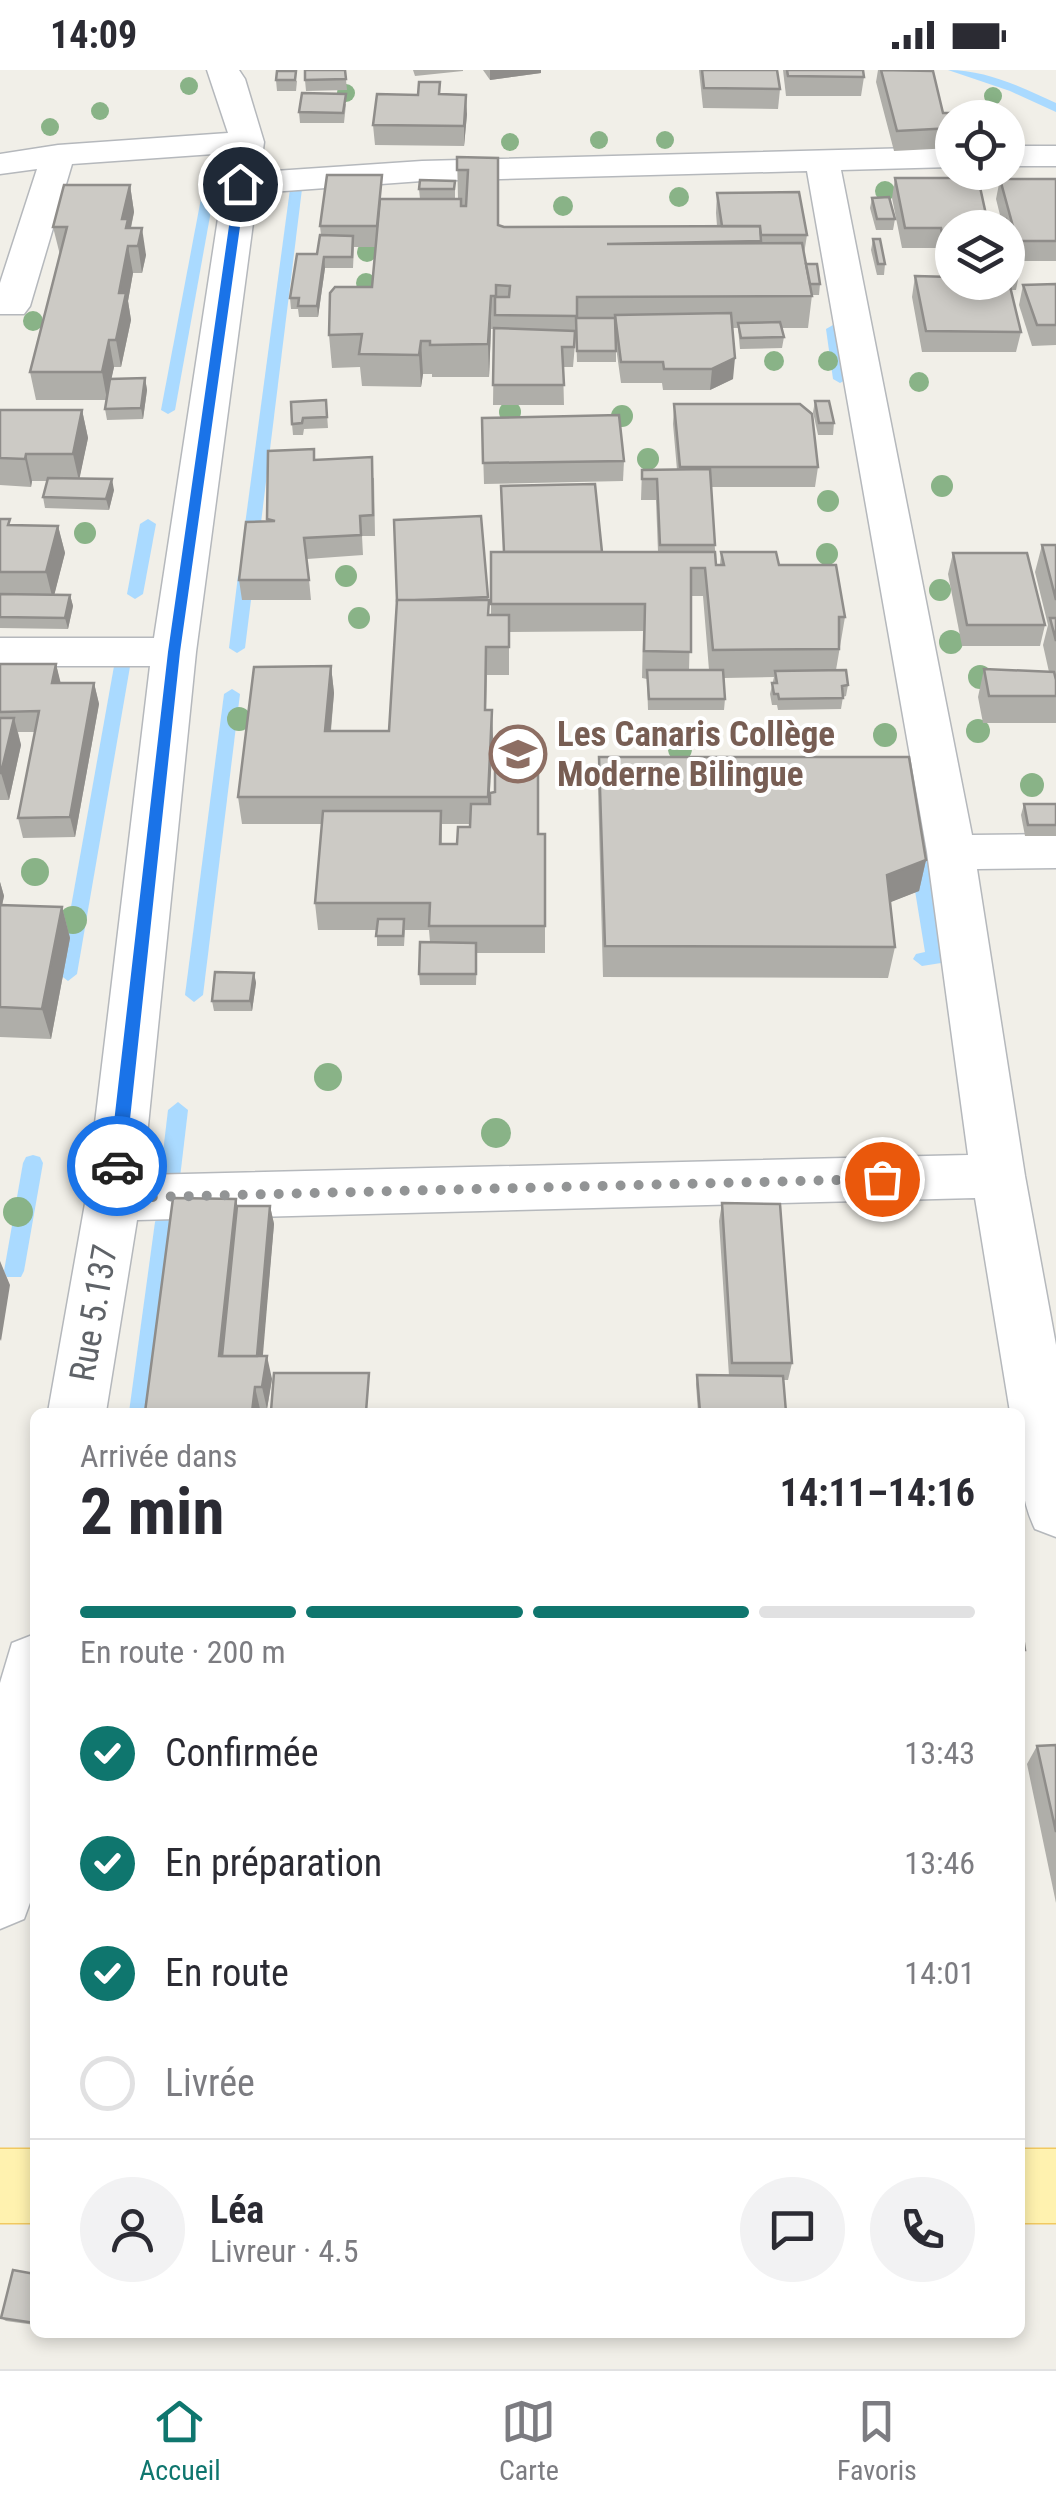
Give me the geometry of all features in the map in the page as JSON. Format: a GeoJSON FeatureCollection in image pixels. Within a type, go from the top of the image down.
{"type":"FeatureCollection","features":[{"type":"Feature","properties":{"kind":"main road"},"geometry":{"type":"LineString","coordinates":[[0,2186],[30,2186]]}},
{"type":"Feature","properties":{"kind":"main road"},"geometry":{"type":"LineString","coordinates":[[1025,2186],[1056,2186]]}},
{"type":"Feature","properties":{"kind":"street"},"geometry":{"type":"LineString","coordinates":[[223,70],[230,79],[244,163]]}},
{"type":"Feature","properties":{"kind":"street"},"geometry":{"type":"LineString","coordinates":[[11,306],[58,156]]}},
{"type":"Feature","properties":{"kind":"street"},"geometry":{"type":"LineString","coordinates":[[0,164],[58,156],[422,172],[935,157]]}},
{"type":"Feature","properties":{"kind":"street"},"geometry":{"type":"LineString","coordinates":[[1025,156],[1056,156]]}},
{"type":"Feature","properties":{"kind":"street"},"geometry":{"type":"LineString","coordinates":[[822,158],[951,852],[998,1176],[1056,1510]]}},
{"type":"Feature","properties":{"kind":"street","name":"Rue 5.137"},"geometry":{"type":"LineString","coordinates":[[78,1408],[113,1198],[174,652],[244,163]]}},
{"type":"Feature","properties":{"kind":"street"},"geometry":{"type":"LineString","coordinates":[[0,652],[174,652]]}},
{"type":"Feature","properties":{"kind":"street"},"geometry":{"type":"LineString","coordinates":[[951,852],[1056,851]]}},
{"type":"Feature","properties":{"kind":"street"},"geometry":{"type":"LineString","coordinates":[[113,1198],[998,1176]]}},
{"type":"Feature","properties":{"kind":"street"},"geometry":{"type":"LineString","coordinates":[[0,1894],[30,1697]]}},
{"type":"Feature","properties":{"kind":"building"},"geometry":{"type":"Polygon","coordinates":[[[305,70],[345,70],[346,79],[305,80],[305,70]]]}},
{"type":"Feature","properties":{"kind":"building"},"geometry":{"type":"Polygon","coordinates":[[[702,70],[777,70],[780,89],[704,88],[702,70]]]}},
{"type":"Feature","properties":{"kind":"building"},"geometry":{"type":"Polygon","coordinates":[[[787,70],[863,70],[864,77],[788,76],[787,70]]]}},
{"type":"Feature","properties":{"kind":"building"},"geometry":{"type":"Polygon","coordinates":[[[881,70],[933,71],[940,100],[935,100],[935,129],[897,131],[881,70]]]}},
{"type":"Feature","properties":{"kind":"building"},"geometry":{"type":"Polygon","coordinates":[[[277,71],[296,71],[295,80],[276,80],[277,71]]]}},
{"type":"Feature","properties":{"kind":"building"},"geometry":{"type":"Polygon","coordinates":[[[419,82],[440,82],[439,94],[466,95],[464,126],[373,125],[377,94],[418,95],[419,82]]]}},
{"type":"Feature","properties":{"kind":"building"},"geometry":{"type":"Polygon","coordinates":[[[302,93],[346,94],[343,113],[299,112],[302,93]]]}},
{"type":"Feature","properties":{"kind":"building"},"geometry":{"type":"Polygon","coordinates":[[[457,157],[498,158],[498,225],[760,226],[761,241],[607,244],[802,243],[812,296],[577,297],[577,316],[495,315],[495,297],[509,297],[510,286],[496,285],[496,296],[491,296],[488,344],[430,345],[430,341],[421,341],[419,355],[359,354],[362,334],[329,335],[330,293],[335,287],[372,287],[380,199],[461,199],[461,206],[466,206],[468,170],[457,170],[457,157]]]}},
{"type":"Feature","properties":{"kind":"building"},"geometry":{"type":"Polygon","coordinates":[[[327,175],[382,175],[377,226],[320,226],[327,175]]]}},
{"type":"Feature","properties":{"kind":"building"},"geometry":{"type":"Polygon","coordinates":[[[895,178],[935,178],[935,190],[981,190],[985,210],[935,210],[935,228],[905,228],[895,178]]]}},
{"type":"Feature","properties":{"kind":"building"},"geometry":{"type":"Polygon","coordinates":[[[1025,179],[1056,179],[1056,241],[1025,241],[1025,210],[1008,210],[1003,190],[1025,190],[1025,179]]]}},
{"type":"Feature","properties":{"kind":"building"},"geometry":{"type":"Polygon","coordinates":[[[420,180],[455,181],[454,189],[419,189],[420,180]]]}},
{"type":"Feature","properties":{"kind":"building"},"geometry":{"type":"Polygon","coordinates":[[[64,185],[130,185],[122,219],[128,219],[126,228],[142,228],[138,246],[128,246],[119,293],[126,293],[116,340],[109,340],[102,372],[30,372],[67,227],[53,227],[64,185]]]}},
{"type":"Feature","properties":{"kind":"building"},"geometry":{"type":"Polygon","coordinates":[[[799,192],[807,235],[761,235],[760,226],[722,226],[717,193],[799,192]]]}},
{"type":"Feature","properties":{"kind":"building"},"geometry":{"type":"Polygon","coordinates":[[[889,197],[895,219],[877,219],[872,198],[889,197]]]}},
{"type":"Feature","properties":{"kind":"building"},"geometry":{"type":"Polygon","coordinates":[[[320,235],[353,236],[352,257],[324,257],[317,306],[298,306],[299,298],[290,298],[297,254],[317,254],[320,235]]]}},
{"type":"Feature","properties":{"kind":"building"},"geometry":{"type":"Polygon","coordinates":[[[873,239],[880,239],[885,264],[878,264],[873,239]]]}},
{"type":"Feature","properties":{"kind":"building"},"geometry":{"type":"Polygon","coordinates":[[[806,264],[817,264],[820,284],[810,284],[806,264]]]}},
{"type":"Feature","properties":{"kind":"building"},"geometry":{"type":"Polygon","coordinates":[[[915,276],[935,277],[935,300],[1013,300],[1021,332],[926,331],[915,276]]]}},
{"type":"Feature","properties":{"kind":"building"},"geometry":{"type":"Polygon","coordinates":[[[1056,284],[1056,325],[1037,325],[1025,285],[1056,284]]]}},
{"type":"Feature","properties":{"kind":"building"},"geometry":{"type":"Polygon","coordinates":[[[731,313],[735,358],[712,369],[664,369],[663,362],[621,362],[615,315],[731,313]]]}},
{"type":"Feature","properties":{"kind":"building"},"geometry":{"type":"Polygon","coordinates":[[[576,318],[615,318],[616,351],[577,351],[576,318]]]}},
{"type":"Feature","properties":{"kind":"building"},"geometry":{"type":"Polygon","coordinates":[[[780,322],[784,337],[741,338],[738,323],[780,322]]]}},
{"type":"Feature","properties":{"kind":"building"},"geometry":{"type":"Polygon","coordinates":[[[494,328],[575,331],[574,347],[562,347],[564,385],[493,385],[494,328]]]}},
{"type":"Feature","properties":{"kind":"building"},"geometry":{"type":"Polygon","coordinates":[[[145,378],[141,408],[105,409],[110,379],[145,378]]]}},
{"type":"Feature","properties":{"kind":"building"},"geometry":{"type":"Polygon","coordinates":[[[326,400],[327,417],[303,418],[302,423],[292,424],[291,402],[326,400]]]}},
{"type":"Feature","properties":{"kind":"building"},"geometry":{"type":"Polygon","coordinates":[[[815,401],[829,401],[834,423],[819,423],[815,401]]]}},
{"type":"Feature","properties":{"kind":"building"},"geometry":{"type":"Polygon","coordinates":[[[674,404],[800,404],[812,414],[818,467],[680,467],[674,404]]]}},
{"type":"Feature","properties":{"kind":"building"},"geometry":{"type":"Polygon","coordinates":[[[0,410],[82,410],[73,454],[0,458],[0,410]]]}},
{"type":"Feature","properties":{"kind":"building"},"geometry":{"type":"Polygon","coordinates":[[[619,415],[624,461],[483,463],[482,418],[619,415]]]}},
{"type":"Feature","properties":{"kind":"building"},"geometry":{"type":"Polygon","coordinates":[[[314,449],[314,460],[372,457],[373,515],[360,516],[361,535],[304,538],[309,580],[239,580],[246,522],[275,521],[267,519],[268,451],[314,449]]]}},
{"type":"Feature","properties":{"kind":"building"},"geometry":{"type":"Polygon","coordinates":[[[710,469],[715,545],[660,545],[657,479],[642,479],[642,470],[710,469]]]}},
{"type":"Feature","properties":{"kind":"building"},"geometry":{"type":"Polygon","coordinates":[[[48,478],[112,479],[106,499],[43,497],[48,478]]]}},
{"type":"Feature","properties":{"kind":"building"},"geometry":{"type":"Polygon","coordinates":[[[595,484],[602,552],[504,552],[501,486],[595,484]]]}},
{"type":"Feature","properties":{"kind":"building"},"geometry":{"type":"Polygon","coordinates":[[[481,516],[488,597],[397,601],[394,520],[481,516]]]}},
{"type":"Feature","properties":{"kind":"building"},"geometry":{"type":"Polygon","coordinates":[[[0,519],[10,519],[8,525],[58,526],[46,572],[0,572],[0,519]]]}},
{"type":"Feature","properties":{"kind":"building"},"geometry":{"type":"Polygon","coordinates":[[[1042,545],[1056,545],[1056,600],[1042,545]]]}},
{"type":"Feature","properties":{"kind":"building"},"geometry":{"type":"Polygon","coordinates":[[[491,552],[715,552],[716,565],[724,565],[721,552],[776,552],[779,565],[836,565],[845,617],[839,617],[839,649],[713,650],[705,568],[691,568],[691,652],[644,651],[645,604],[491,604],[491,552]]]}},
{"type":"Feature","properties":{"kind":"building"},"geometry":{"type":"Polygon","coordinates":[[[953,553],[1027,553],[1045,625],[967,625],[953,553]]]}},
{"type":"Feature","properties":{"kind":"building"},"geometry":{"type":"Polygon","coordinates":[[[0,594],[70,595],[65,618],[0,617],[0,594]]]}},
{"type":"Feature","properties":{"kind":"building"},"geometry":{"type":"Polygon","coordinates":[[[397,600],[489,600],[488,615],[509,615],[509,647],[486,647],[485,710],[492,710],[488,797],[238,797],[254,667],[331,666],[325,731],[389,731],[397,600]]]}},
{"type":"Feature","properties":{"kind":"building"},"geometry":{"type":"Polygon","coordinates":[[[1050,618],[1056,618],[1056,641],[1050,618]]]}},
{"type":"Feature","properties":{"kind":"building"},"geometry":{"type":"Polygon","coordinates":[[[0,664],[56,664],[52,683],[94,683],[70,817],[18,818],[39,711],[0,712],[0,664]]]}},
{"type":"Feature","properties":{"kind":"building"},"geometry":{"type":"Polygon","coordinates":[[[984,669],[1054,672],[1056,696],[989,696],[984,669]]]}},
{"type":"Feature","properties":{"kind":"building"},"geometry":{"type":"Polygon","coordinates":[[[647,670],[723,670],[725,699],[649,699],[647,670]]]}},
{"type":"Feature","properties":{"kind":"building"},"geometry":{"type":"Polygon","coordinates":[[[846,670],[848,685],[842,686],[843,698],[779,699],[774,694],[775,671],[846,670]]]}},
{"type":"Feature","properties":{"kind":"building"},"geometry":{"type":"Polygon","coordinates":[[[0,718],[14,718],[1,773],[0,773],[0,718]]]}},
{"type":"Feature","properties":{"kind":"building"},"geometry":{"type":"Polygon","coordinates":[[[599,757],[909,757],[926,860],[887,875],[895,947],[605,946],[599,757]]]}},
{"type":"Feature","properties":{"kind":"building"},"geometry":{"type":"Polygon","coordinates":[[[538,767],[538,834],[545,834],[545,926],[429,926],[430,903],[315,903],[323,811],[441,811],[440,844],[457,844],[458,827],[470,827],[471,804],[490,804],[490,793],[495,792],[495,768],[538,767]]]}},
{"type":"Feature","properties":{"kind":"building"},"geometry":{"type":"Polygon","coordinates":[[[1024,804],[1056,804],[1056,825],[1028,825],[1024,804]]]}},
{"type":"Feature","properties":{"kind":"building"},"geometry":{"type":"Polygon","coordinates":[[[0,905],[62,907],[42,1009],[0,1007],[0,905]]]}},
{"type":"Feature","properties":{"kind":"building"},"geometry":{"type":"Polygon","coordinates":[[[378,919],[404,919],[403,936],[376,936],[378,919]]]}},
{"type":"Feature","properties":{"kind":"building"},"geometry":{"type":"Polygon","coordinates":[[[420,942],[476,943],[476,974],[419,974],[420,942]]]}},
{"type":"Feature","properties":{"kind":"building"},"geometry":{"type":"Polygon","coordinates":[[[215,972],[254,973],[250,1001],[212,1001],[215,972]]]}},
{"type":"Feature","properties":{"kind":"building"},"geometry":{"type":"Polygon","coordinates":[[[173,1198],[236,1199],[219,1356],[267,1356],[262,1387],[255,1387],[252,1408],[146,1408],[173,1198]]]}},
{"type":"Feature","properties":{"kind":"building"},"geometry":{"type":"Polygon","coordinates":[[[722,1203],[780,1204],[792,1363],[732,1363],[722,1203]]]}},
{"type":"Feature","properties":{"kind":"building"},"geometry":{"type":"Polygon","coordinates":[[[237,1206],[270,1206],[257,1356],[222,1356],[237,1206]]]}},
{"type":"Feature","properties":{"kind":"building"},"geometry":{"type":"Polygon","coordinates":[[[274,1373],[369,1373],[366,1408],[271,1408],[274,1373]]]}},
{"type":"Feature","properties":{"kind":"building"},"geometry":{"type":"Polygon","coordinates":[[[697,1375],[783,1376],[786,1408],[700,1408],[697,1375]]]}},
{"type":"Feature","properties":{"kind":"building"},"geometry":{"type":"Polygon","coordinates":[[[1056,1745],[1056,1832],[1037,1746],[1056,1745]]]}},
{"type":"Feature","properties":{"kind":"building"},"geometry":{"type":"Polygon","coordinates":[[[13,2270],[30,2273],[30,2322],[1,2318],[13,2270]]]}},
{"type":"Feature","properties":{"kind":"waterway"},"geometry":{"type":"LineString","coordinates":[[954,70],[1014,88],[1056,108]]}},
{"type":"Feature","properties":{"kind":"waterway"},"geometry":{"type":"LineString","coordinates":[[168,410],[212,172]]}},
{"type":"Feature","properties":{"kind":"waterway"},"geometry":{"type":"LineString","coordinates":[[250,547],[296,189]]}},
{"type":"Feature","properties":{"kind":"waterway"},"geometry":{"type":"LineString","coordinates":[[833,329],[840,379]]}},
{"type":"Feature","properties":{"kind":"waterway"},"geometry":{"type":"LineString","coordinates":[[135,594],[148,524]]}},
{"type":"Feature","properties":{"kind":"waterway"},"geometry":{"type":"LineString","coordinates":[[237,648],[246,576]]}},
{"type":"Feature","properties":{"kind":"waterway"},"geometry":{"type":"LineString","coordinates":[[68,974],[124,655]]}},
{"type":"Feature","properties":{"kind":"waterway"},"geometry":{"type":"LineString","coordinates":[[194,995],[232,694]]}},
{"type":"Feature","properties":{"kind":"waterway"},"geometry":{"type":"LineString","coordinates":[[918,854],[935,958],[922,959]]}},
{"type":"Feature","properties":{"kind":"waterway"},"geometry":{"type":"LineString","coordinates":[[169,1186],[178,1110]]}},
{"type":"Feature","properties":{"kind":"waterway"},"geometry":{"type":"LineString","coordinates":[[14,1271],[33,1163]]}},
{"type":"Feature","properties":{"kind":"waterway"},"geometry":{"type":"LineString","coordinates":[[140,1408],[165,1222]]}},
{"type":"Feature","properties":{"kind":"way so far"},"geometry":{"type":"LineString","coordinates":[[117,1166],[113,1198],[882,1179]]}},
{"type":"Feature","properties":{"kind":"place","name":"Les Canaris Collège Moderne Bilingue"},"geometry":{"type":"Point","coordinates":[518,754]}},
{"type":"Feature","properties":{"kind":"route"},"geometry":{"type":"LineString","coordinates":[[117,1166],[174,652],[240,184]]}}]}
